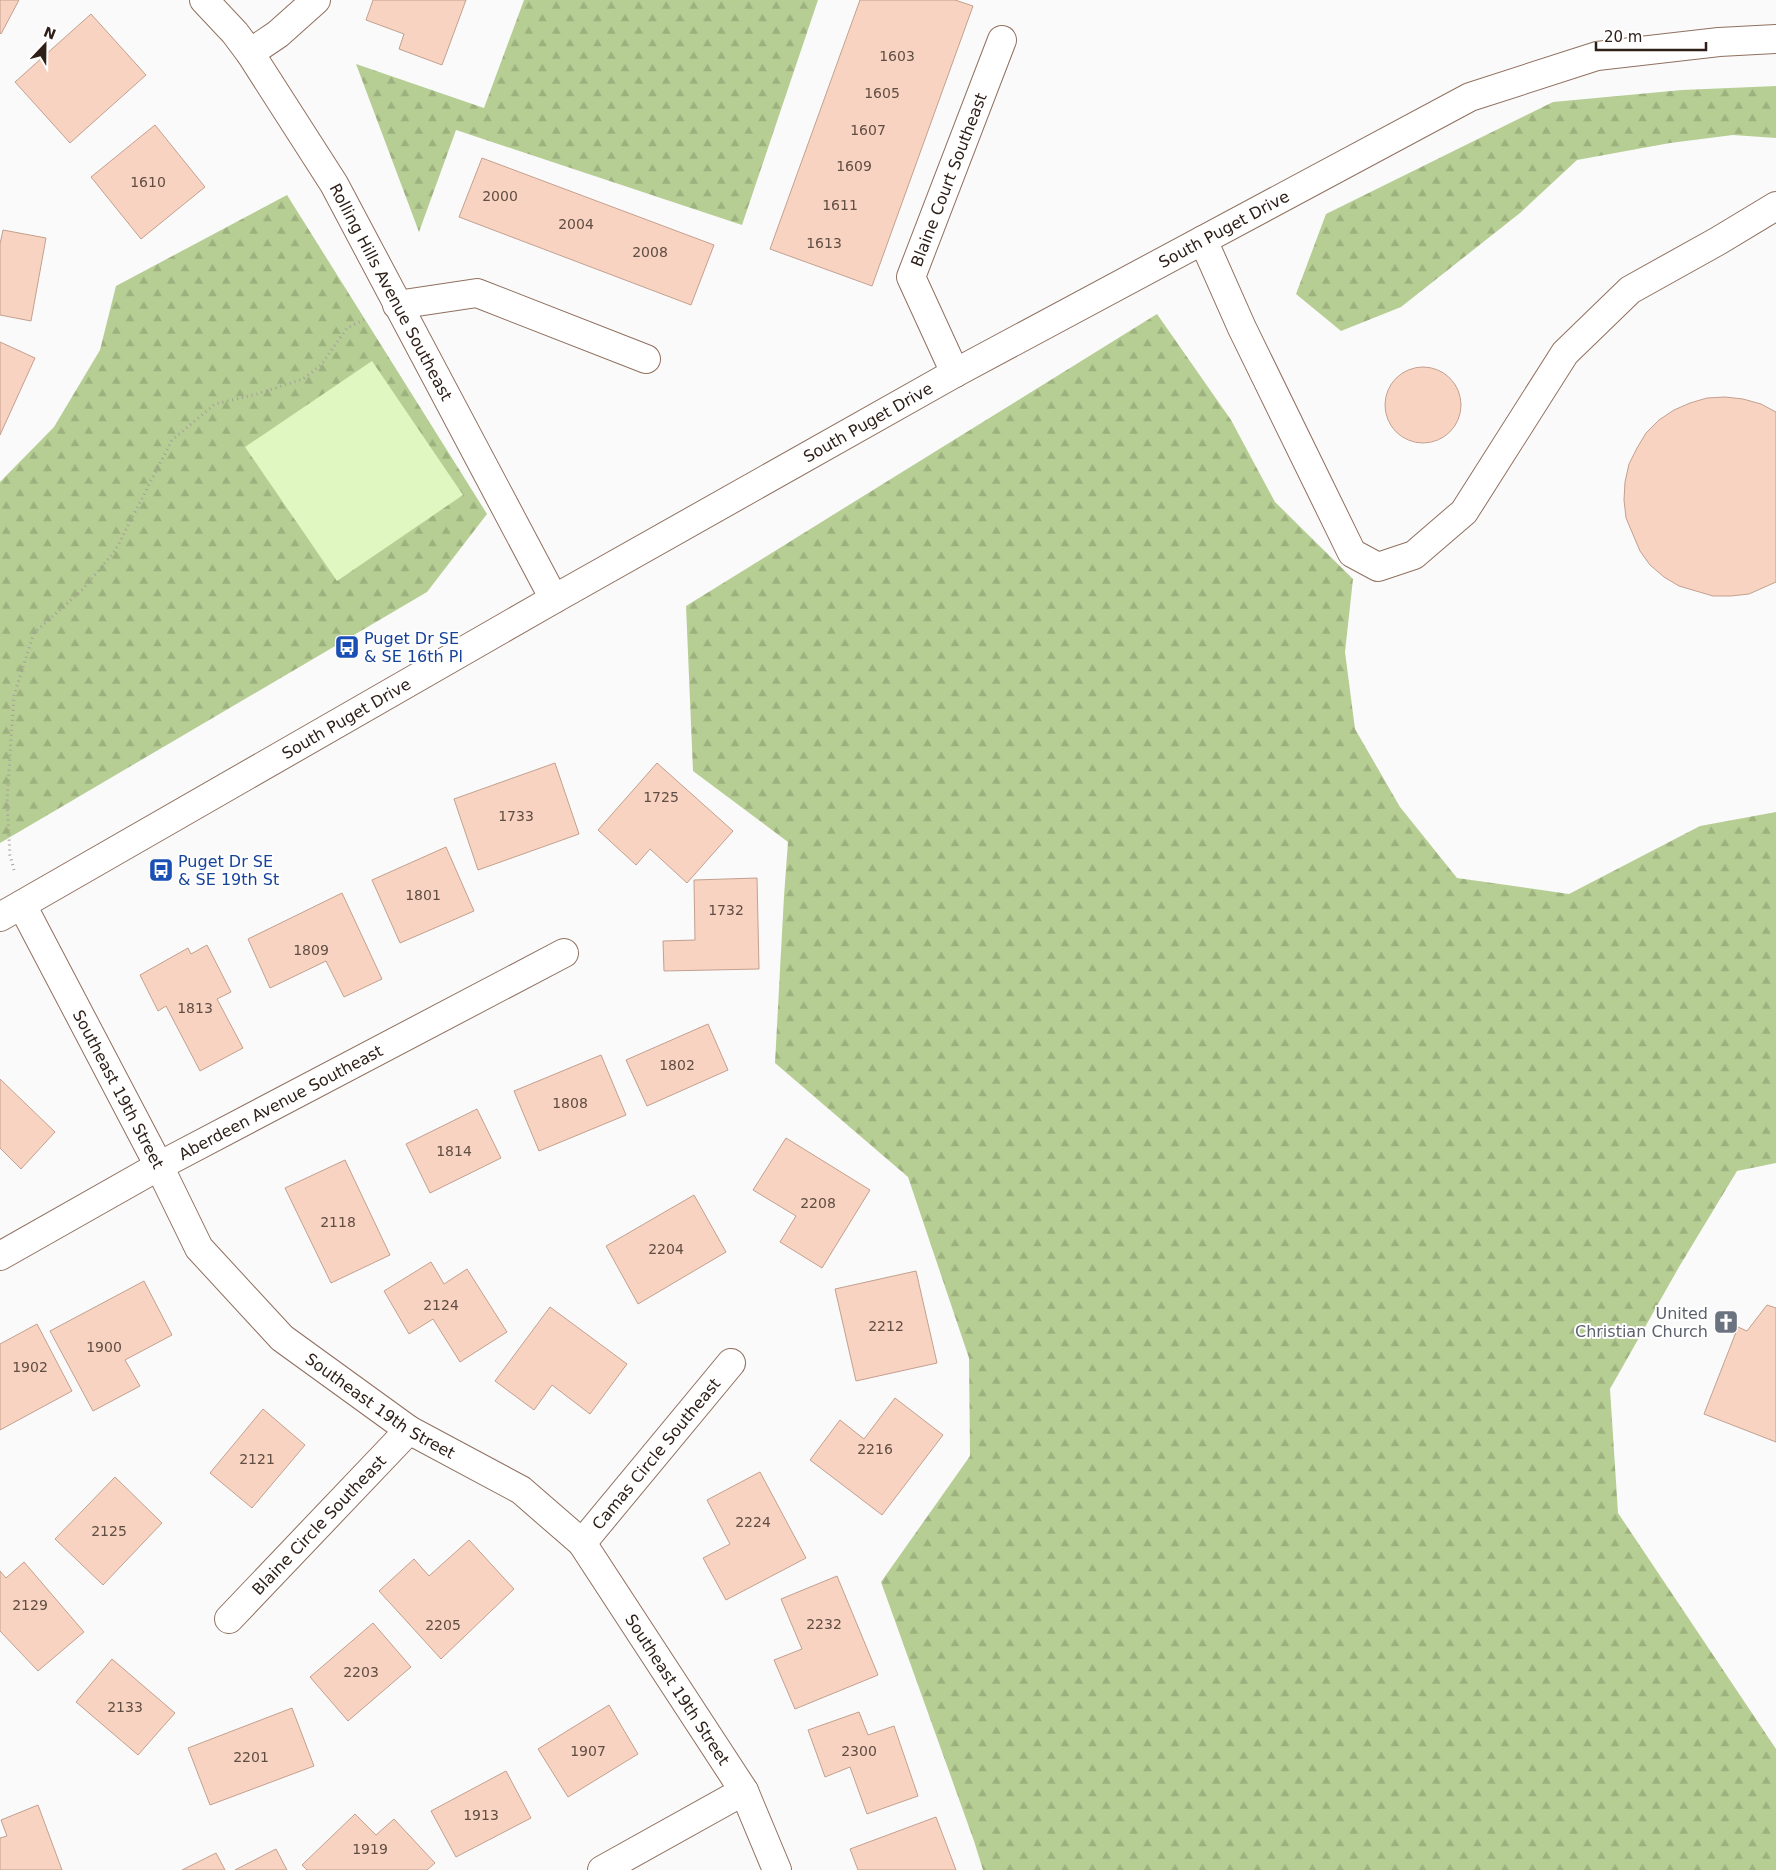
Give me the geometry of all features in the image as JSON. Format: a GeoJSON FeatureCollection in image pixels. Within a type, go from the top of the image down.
{"type":"FeatureCollection","features":[{"type":"Feature","properties":{"kind":"street","name":"Rolling Hills Avenue Southeast"},"geometry":{"type":"LineString","coordinates":[[204,0],[235,33],[250,53],[334,184],[554,599]]}},
{"type":"Feature","properties":{"kind":"street"},"geometry":{"type":"LineString","coordinates":[[250,53],[278,34],[316,0]]}},
{"type":"Feature","properties":{"kind":"street","name":"South Puget Drive"},"geometry":{"type":"LineString","coordinates":[[11,911],[554,599],[955,372],[1470,97],[1597,56],[1719,42],[1776,39]]}},
{"type":"Feature","properties":{"kind":"street","name":"Blaine Court Southeast"},"geometry":{"type":"LineString","coordinates":[[955,372],[911,277],[1002,40]]}},
{"type":"Feature","properties":{"kind":"street"},"geometry":{"type":"LineString","coordinates":[[1203,240],[1242,328],[1352,552],[1378,567],[1414,556],[1464,512],[1565,353],[1630,290],[1776,206]]}},
{"type":"Feature","properties":{"kind":"street"},"geometry":{"type":"LineString","coordinates":[[397,304],[477,293],[646,359]]}},
{"type":"Feature","properties":{"kind":"street","name":"Southeast 19th Street"},"geometry":{"type":"LineString","coordinates":[[11,911],[159,1166],[199,1248],[282,1338],[409,1430],[521,1490],[582,1544],[744,1791],[777,1870]]}},
{"type":"Feature","properties":{"kind":"street","name":"Aberdeen Avenue Southeast"},"geometry":{"type":"LineString","coordinates":[[0,1256],[159,1166],[564,953]]}},
{"type":"Feature","properties":{"kind":"street","name":"Camas Circle Southeast"},"geometry":{"type":"LineString","coordinates":[[582,1544],[731,1364]]}},
{"type":"Feature","properties":{"kind":"street","name":"Blaine Circle Southeast"},"geometry":{"type":"LineString","coordinates":[[229,1619],[409,1430]]}},
{"type":"Feature","properties":{"kind":"street"},"geometry":{"type":"LineString","coordinates":[[602,1870],[744,1791]]}},
{"type":"Feature","properties":{"kind":"path"},"geometry":{"type":"LineString","coordinates":[[11,911],[7,801],[14,696],[34,634],[82,590],[115,551],[172,440],[215,404],[257,394],[303,379],[321,365],[347,328],[397,304]]}},
{"type":"Feature","properties":{"kind":"green space"},"geometry":{"type":"Polygon","coordinates":[[[524,0],[818,0],[742,225],[456,130],[419,232],[356,64],[484,108],[524,0]]]}},
{"type":"Feature","properties":{"kind":"green space"},"geometry":{"type":"Polygon","coordinates":[[[1776,86],[1776,138],[1733,135],[1670,143],[1577,160],[1520,213],[1401,307],[1341,331],[1296,294],[1326,214],[1553,102],[1682,90],[1776,86]]]}},
{"type":"Feature","properties":{"kind":"green space"},"geometry":{"type":"Polygon","coordinates":[[[287,195],[487,514],[427,592],[0,843],[0,482],[54,427],[100,350],[116,286],[287,195]]]}},
{"type":"Feature","properties":{"kind":"green space"},"geometry":{"type":"Polygon","coordinates":[[[1157,314],[1231,420],[1275,502],[1353,579],[1345,652],[1355,729],[1400,807],[1457,878],[1569,894],[1700,826],[1776,812],[1776,1163],[1737,1171],[1679,1267],[1610,1389],[1618,1513],[1776,1749],[1776,1870],[983,1870],[881,1582],[970,1456],[969,1358],[908,1177],[775,1063],[788,842],[693,771],[686,606],[1157,314]]]}},
{"type":"Feature","properties":{"kind":"green space"},"geometry":{"type":"Polygon","coordinates":[[[372,361],[463,495],[337,581],[245,447],[372,361]]]}},
{"type":"Feature","properties":{"kind":"building"},"geometry":{"type":"Polygon","coordinates":[[[0,0],[19,0],[1,34],[0,33],[0,0]]]}},
{"type":"Feature","properties":{"kind":"building"},"geometry":{"type":"Polygon","coordinates":[[[373,0],[466,0],[442,65],[399,49],[404,34],[366,20],[373,0]]]}},
{"type":"Feature","properties":{"kind":"building"},"geometry":{"type":"Polygon","coordinates":[[[860,0],[955,0],[973,6],[872,286],[770,249],[860,0]]]}},
{"type":"Feature","properties":{"kind":"building"},"geometry":{"type":"Polygon","coordinates":[[[91,14],[146,75],[70,143],[15,82],[91,14]]]}},
{"type":"Feature","properties":{"kind":"building"},"geometry":{"type":"Polygon","coordinates":[[[155,125],[205,187],[141,239],[91,177],[155,125]]]}},
{"type":"Feature","properties":{"kind":"building"},"geometry":{"type":"Polygon","coordinates":[[[482,158],[714,245],[691,305],[459,217],[482,158]]]}},
{"type":"Feature","properties":{"kind":"building"},"geometry":{"type":"Polygon","coordinates":[[[3,230],[46,238],[31,321],[0,315],[0,244],[3,230]]]}},
{"type":"Feature","properties":{"kind":"building"},"geometry":{"type":"Polygon","coordinates":[[[0,342],[35,358],[0,435],[0,342]]]}},
{"type":"Feature","properties":{"kind":"building"},"geometry":{"type":"Polygon","coordinates":[[[1416,367],[1430,367],[1444,373],[1455,384],[1461,398],[1458,420],[1450,432],[1430,443],[1416,443],[1402,437],[1391,426],[1385,412],[1385,398],[1391,384],[1402,373],[1416,367]]]}},
{"type":"Feature","properties":{"kind":"building"},"geometry":{"type":"Polygon","coordinates":[[[1725,397],[1761,404],[1776,412],[1776,582],[1749,594],[1713,596],[1679,586],[1664,577],[1650,565],[1640,551],[1626,518],[1625,482],[1629,464],[1637,448],[1646,433],[1659,420],[1674,410],[1690,403],[1707,398],[1725,397]]]}},
{"type":"Feature","properties":{"kind":"building"},"geometry":{"type":"Polygon","coordinates":[[[555,763],[579,834],[478,870],[454,799],[555,763]]]}},
{"type":"Feature","properties":{"kind":"building"},"geometry":{"type":"Polygon","coordinates":[[[657,763],[733,831],[687,883],[650,849],[636,865],[598,830],[657,763]]]}},
{"type":"Feature","properties":{"kind":"building"},"geometry":{"type":"Polygon","coordinates":[[[446,847],[474,911],[400,943],[372,880],[446,847]]]}},
{"type":"Feature","properties":{"kind":"building"},"geometry":{"type":"Polygon","coordinates":[[[757,878],[759,969],[664,971],[663,941],[695,940],[694,880],[757,878]]]}},
{"type":"Feature","properties":{"kind":"building"},"geometry":{"type":"Polygon","coordinates":[[[342,893],[382,979],[344,997],[326,961],[270,988],[248,939],[342,893]]]}},
{"type":"Feature","properties":{"kind":"building"},"geometry":{"type":"Polygon","coordinates":[[[207,945],[231,992],[217,999],[243,1048],[200,1071],[166,1006],[158,1011],[140,975],[188,948],[191,954],[207,945]]]}},
{"type":"Feature","properties":{"kind":"building"},"geometry":{"type":"Polygon","coordinates":[[[708,1024],[728,1070],[647,1106],[626,1060],[708,1024]]]}},
{"type":"Feature","properties":{"kind":"building"},"geometry":{"type":"Polygon","coordinates":[[[601,1055],[626,1115],[539,1151],[514,1091],[601,1055]]]}},
{"type":"Feature","properties":{"kind":"building"},"geometry":{"type":"Polygon","coordinates":[[[0,1079],[55,1132],[21,1169],[0,1148],[0,1079]]]}},
{"type":"Feature","properties":{"kind":"building"},"geometry":{"type":"Polygon","coordinates":[[[477,1109],[501,1158],[430,1193],[406,1144],[477,1109]]]}},
{"type":"Feature","properties":{"kind":"building"},"geometry":{"type":"Polygon","coordinates":[[[786,1138],[870,1190],[822,1268],[780,1242],[796,1216],[753,1190],[786,1138]]]}},
{"type":"Feature","properties":{"kind":"building"},"geometry":{"type":"Polygon","coordinates":[[[345,1160],[390,1255],[331,1283],[285,1188],[345,1160]]]}},
{"type":"Feature","properties":{"kind":"building"},"geometry":{"type":"Polygon","coordinates":[[[694,1195],[726,1252],[638,1304],[606,1246],[694,1195]]]}},
{"type":"Feature","properties":{"kind":"building"},"geometry":{"type":"Polygon","coordinates":[[[431,1262],[444,1284],[467,1269],[507,1332],[460,1362],[433,1319],[409,1334],[384,1291],[431,1262]]]}},
{"type":"Feature","properties":{"kind":"building"},"geometry":{"type":"Polygon","coordinates":[[[916,1271],[937,1363],[856,1381],[835,1289],[916,1271]]]}},
{"type":"Feature","properties":{"kind":"building"},"geometry":{"type":"Polygon","coordinates":[[[144,1281],[172,1335],[125,1360],[140,1386],[93,1411],[50,1331],[144,1281]]]}},
{"type":"Feature","properties":{"kind":"building"},"geometry":{"type":"Polygon","coordinates":[[[1767,1305],[1776,1308],[1776,1442],[1704,1414],[1738,1327],[1747,1331],[1767,1305]]]}},
{"type":"Feature","properties":{"kind":"building"},"geometry":{"type":"Polygon","coordinates":[[[550,1307],[627,1364],[590,1414],[552,1385],[534,1410],[495,1381],[550,1307]]]}},
{"type":"Feature","properties":{"kind":"building"},"geometry":{"type":"Polygon","coordinates":[[[37,1324],[72,1391],[0,1430],[0,1344],[37,1324]]]}},
{"type":"Feature","properties":{"kind":"building"},"geometry":{"type":"Polygon","coordinates":[[[895,1398],[943,1435],[882,1515],[810,1460],[840,1420],[864,1439],[895,1398]]]}},
{"type":"Feature","properties":{"kind":"building"},"geometry":{"type":"Polygon","coordinates":[[[263,1409],[305,1445],[252,1508],[210,1473],[263,1409]]]}},
{"type":"Feature","properties":{"kind":"building"},"geometry":{"type":"Polygon","coordinates":[[[760,1472],[806,1558],[726,1600],[703,1558],[730,1544],[707,1500],[760,1472]]]}},
{"type":"Feature","properties":{"kind":"building"},"geometry":{"type":"Polygon","coordinates":[[[115,1477],[162,1523],[103,1585],[55,1539],[115,1477]]]}},
{"type":"Feature","properties":{"kind":"building"},"geometry":{"type":"Polygon","coordinates":[[[469,1540],[514,1589],[441,1659],[379,1591],[414,1559],[429,1576],[469,1540]]]}},
{"type":"Feature","properties":{"kind":"building"},"geometry":{"type":"Polygon","coordinates":[[[24,1562],[84,1632],[38,1671],[0,1631],[0,1571],[6,1578],[24,1562]]]}},
{"type":"Feature","properties":{"kind":"building"},"geometry":{"type":"Polygon","coordinates":[[[837,1576],[878,1675],[795,1709],[774,1660],[802,1649],[781,1599],[837,1576]]]}},
{"type":"Feature","properties":{"kind":"building"},"geometry":{"type":"Polygon","coordinates":[[[373,1623],[411,1667],[348,1721],[310,1677],[373,1623]]]}},
{"type":"Feature","properties":{"kind":"building"},"geometry":{"type":"Polygon","coordinates":[[[112,1659],[175,1713],[138,1755],[76,1702],[112,1659]]]}},
{"type":"Feature","properties":{"kind":"building"},"geometry":{"type":"Polygon","coordinates":[[[609,1705],[638,1754],[568,1797],[538,1749],[609,1705]]]}},
{"type":"Feature","properties":{"kind":"building"},"geometry":{"type":"Polygon","coordinates":[[[292,1708],[314,1766],[210,1805],[188,1748],[292,1708]]]}},
{"type":"Feature","properties":{"kind":"building"},"geometry":{"type":"Polygon","coordinates":[[[859,1712],[868,1735],[894,1726],[918,1796],[867,1814],[850,1767],[825,1777],[808,1730],[859,1712]]]}},
{"type":"Feature","properties":{"kind":"building"},"geometry":{"type":"Polygon","coordinates":[[[506,1771],[531,1818],[456,1857],[431,1811],[506,1771]]]}},
{"type":"Feature","properties":{"kind":"building"},"geometry":{"type":"Polygon","coordinates":[[[38,1805],[62,1870],[0,1870],[0,1838],[7,1836],[1,1820],[38,1805]]]}},
{"type":"Feature","properties":{"kind":"building"},"geometry":{"type":"Polygon","coordinates":[[[355,1814],[376,1835],[394,1819],[435,1863],[427,1870],[307,1870],[302,1865],[355,1814]]]}},
{"type":"Feature","properties":{"kind":"building"},"geometry":{"type":"Polygon","coordinates":[[[936,1817],[956,1870],[858,1870],[850,1849],[936,1817]]]}},
{"type":"Feature","properties":{"kind":"building"},"geometry":{"type":"Polygon","coordinates":[[[276,1849],[287,1870],[235,1870],[276,1849]]]}},
{"type":"Feature","properties":{"kind":"building"},"geometry":{"type":"Polygon","coordinates":[[[216,1853],[225,1870],[182,1870],[216,1853]]]}},
{"type":"Feature","properties":{"kind":"place","name":"Puget Dr SE & SE 16th Pl"},"geometry":{"type":"Point","coordinates":[347,647]}},
{"type":"Feature","properties":{"kind":"place","name":"Puget Dr SE & SE 19th St"},"geometry":{"type":"Point","coordinates":[161,870]}},
{"type":"Feature","properties":{"kind":"place","name":"United Christian Church"},"geometry":{"type":"Point","coordinates":[1726,1322]}}]}
